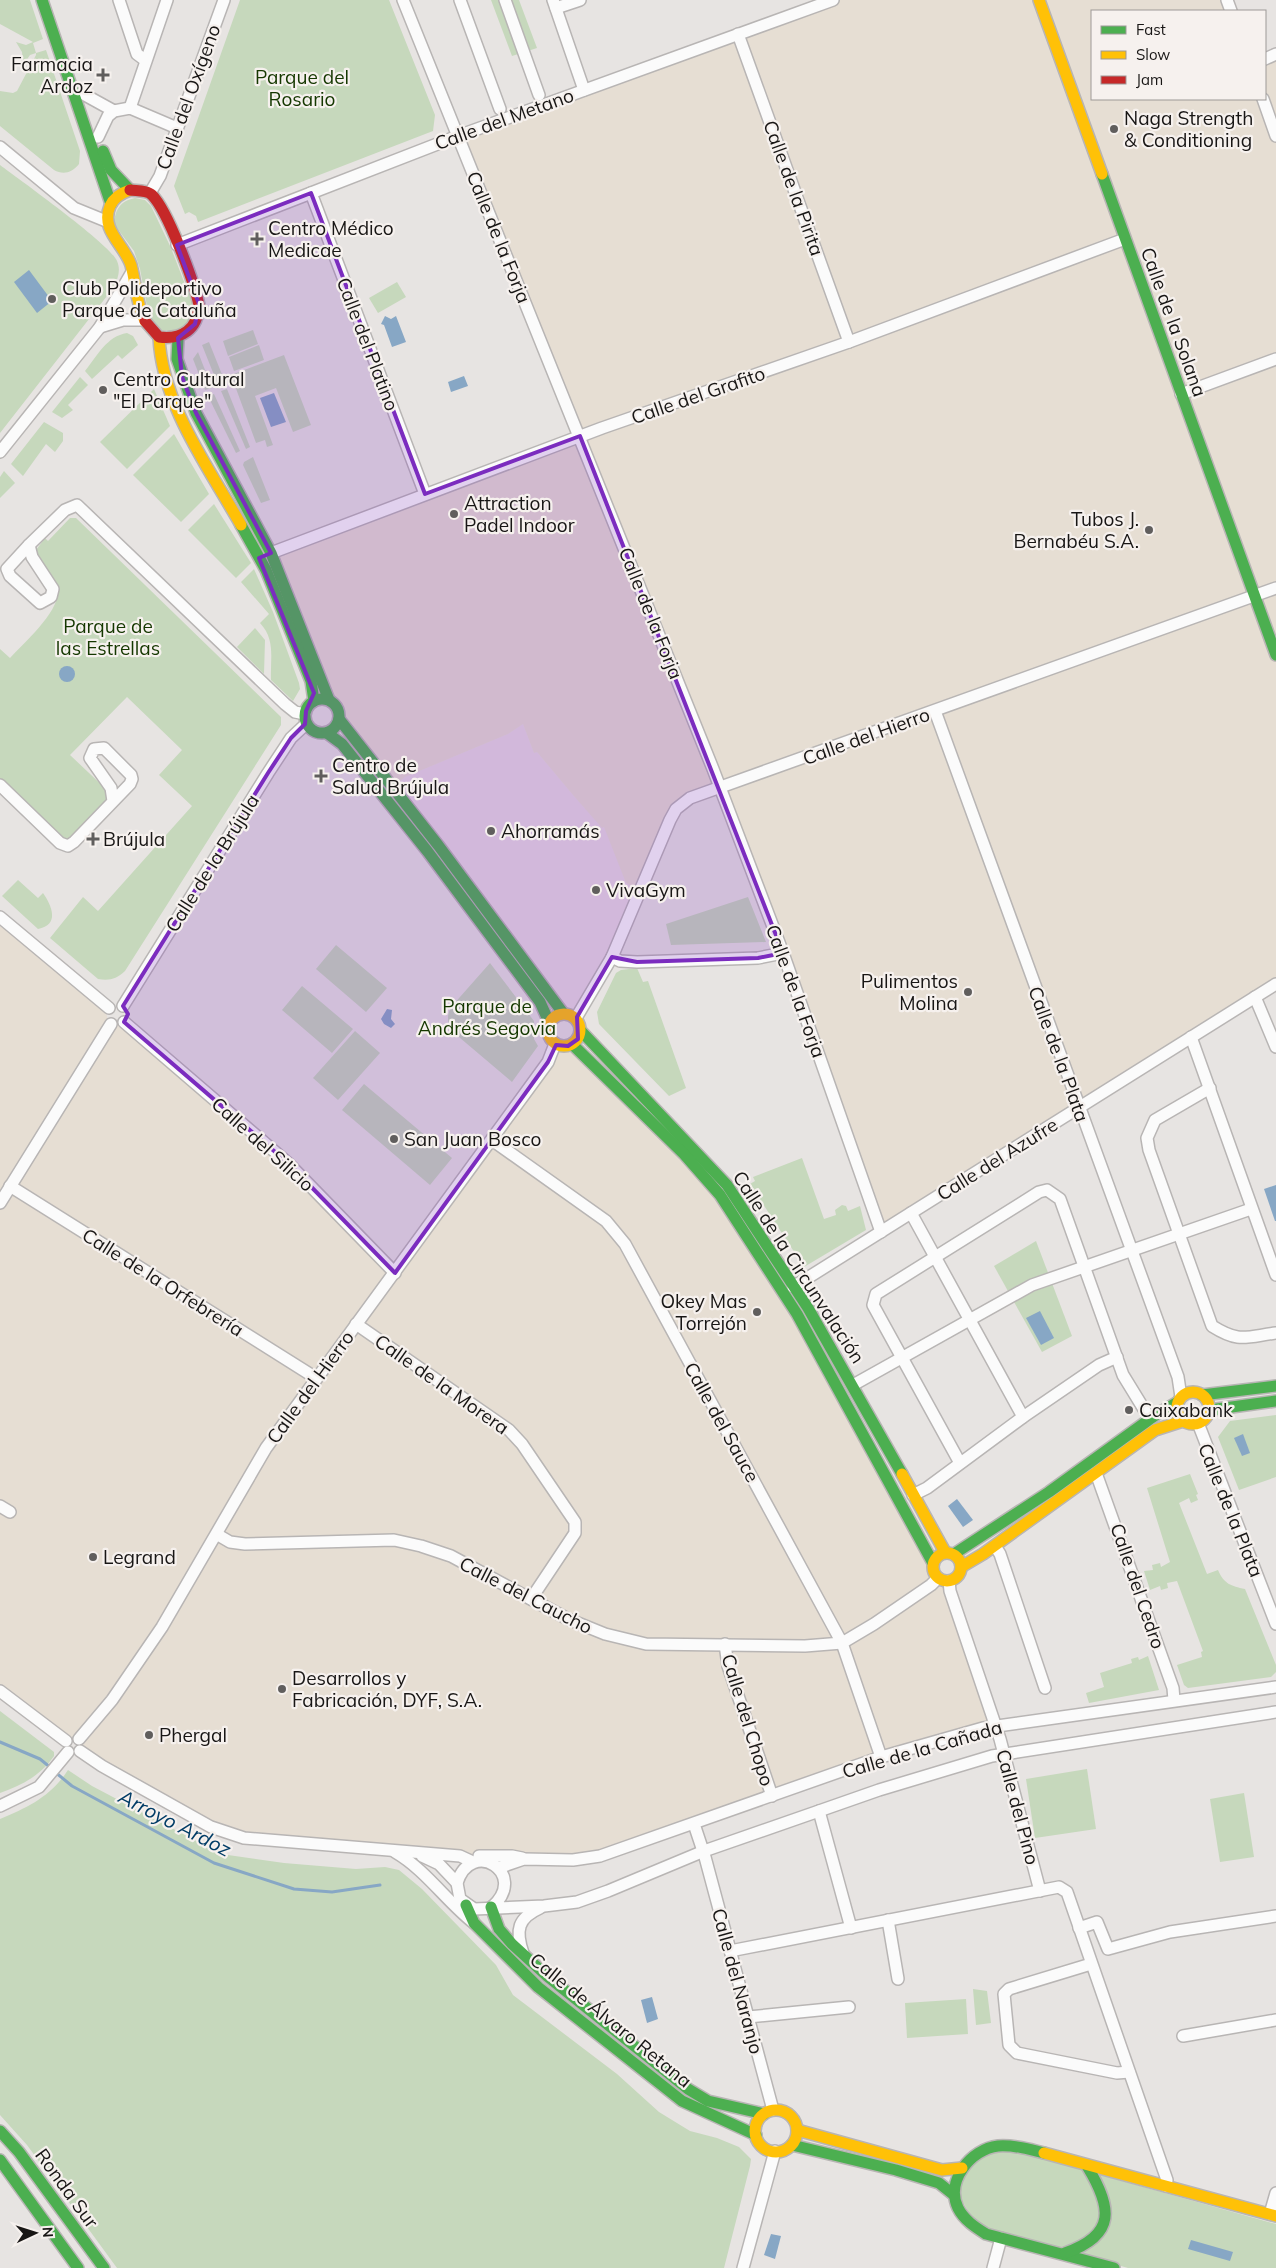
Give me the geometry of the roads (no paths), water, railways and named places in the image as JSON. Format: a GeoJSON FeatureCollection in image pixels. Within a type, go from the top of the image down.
{"type":"FeatureCollection","features":[{"type":"Feature","properties":{"kind":"street"},"geometry":{"type":"LineString","coordinates":[[42,0],[111,204]]}},
{"type":"Feature","properties":{"kind":"street"},"geometry":{"type":"LineString","coordinates":[[53,0],[111,170],[130,190]]}},
{"type":"Feature","properties":{"kind":"street"},"geometry":{"type":"LineString","coordinates":[[120,0],[137,54],[145,60]]}},
{"type":"Feature","properties":{"kind":"street"},"geometry":{"type":"LineString","coordinates":[[130,108],[167,0]]}},
{"type":"Feature","properties":{"kind":"street","name":"Calle del Oxígeno"},"geometry":{"type":"LineString","coordinates":[[150,193],[158,180],[224,0]]}},
{"type":"Feature","properties":{"kind":"street","name":"Calle de la Forja"},"geometry":{"type":"LineString","coordinates":[[404,0],[720,787],[783,953],[881,1232]]}},
{"type":"Feature","properties":{"kind":"street"},"geometry":{"type":"LineString","coordinates":[[460,0],[500,109]]}},
{"type":"Feature","properties":{"kind":"street"},"geometry":{"type":"LineString","coordinates":[[505,0],[539,95]]}},
{"type":"Feature","properties":{"kind":"street"},"geometry":{"type":"LineString","coordinates":[[580,0],[554,4],[584,90]]}},
{"type":"Feature","properties":{"kind":"street","name":"Calle del Metano"},"geometry":{"type":"LineString","coordinates":[[177,245],[458,136],[738,34],[806,5],[833,0]]}},
{"type":"Feature","properties":{"kind":"street","name":"Calle de la Solana"},"geometry":{"type":"LineString","coordinates":[[1039,0],[1276,655]]}},
{"type":"Feature","properties":{"kind":"street","name":"Calle de la Pirita"},"geometry":{"type":"LineString","coordinates":[[738,34],[849,342]]}},
{"type":"Feature","properties":{"kind":"street"},"geometry":{"type":"LineString","coordinates":[[85,95],[114,111]]}},
{"type":"Feature","properties":{"kind":"street"},"geometry":{"type":"LineString","coordinates":[[1263,100],[1276,136]]}},
{"type":"Feature","properties":{"kind":"street"},"geometry":{"type":"LineString","coordinates":[[98,136],[108,116],[114,111],[130,108],[177,128]]}},
{"type":"Feature","properties":{"kind":"street"},"geometry":{"type":"LineString","coordinates":[[0,147],[74,208],[106,221]]}},
{"type":"Feature","properties":{"kind":"street"},"geometry":{"type":"LineString","coordinates":[[130,190],[150,193],[164,212],[199,304],[195,324],[188,332],[178,338],[159,337],[150,330],[143,320],[126,254],[112,236],[106,221],[111,204],[116,196],[130,190]]}},
{"type":"Feature","properties":{"kind":"street","name":"Calle del Platino"},"geometry":{"type":"LineString","coordinates":[[311,193],[425,494]]}},
{"type":"Feature","properties":{"kind":"street","name":"Calle del Grafito"},"geometry":{"type":"LineString","coordinates":[[271,553],[580,436],[849,342],[1125,239]]}},
{"type":"Feature","properties":{"kind":"street"},"geometry":{"type":"LineString","coordinates":[[0,452],[100,327],[132,272]]}},
{"type":"Feature","properties":{"kind":"street"},"geometry":{"type":"LineString","coordinates":[[100,327],[123,320],[143,320]]}},
{"type":"Feature","properties":{"kind":"street"},"geometry":{"type":"LineString","coordinates":[[159,337],[160,362],[182,420],[260,558],[311,681],[314,701]]}},
{"type":"Feature","properties":{"kind":"street"},"geometry":{"type":"LineString","coordinates":[[29,546],[32,556],[53,589],[51,597],[40,603],[10,576],[7,569],[29,546],[65,510],[73,505],[82,509],[285,704],[306,719],[317,733],[327,733],[335,728],[339,720],[338,709],[329,700],[271,553],[196,413],[177,359],[178,338]]}},
{"type":"Feature","properties":{"kind":"street"},"geometry":{"type":"LineString","coordinates":[[1181,394],[1276,359]]}},
{"type":"Feature","properties":{"kind":"street"},"geometry":{"type":"LineString","coordinates":[[260,558],[271,553]]}},
{"type":"Feature","properties":{"kind":"street","name":"Calle del Hierro"},"geometry":{"type":"LineString","coordinates":[[576,1018],[612,957],[676,809],[690,798],[935,712],[1276,588]]}},
{"type":"Feature","properties":{"kind":"street"},"geometry":{"type":"LineString","coordinates":[[306,719],[307,707],[314,701],[329,700]]}},
{"type":"Feature","properties":{"kind":"street","name":"Calle de la Plata"},"geometry":{"type":"LineString","coordinates":[[935,712],[1178,1378],[1179,1400]]}},
{"type":"Feature","properties":{"kind":"street","name":"Calle de la Brújula"},"geometry":{"type":"LineString","coordinates":[[123,1006],[268,773],[306,719]]}},
{"type":"Feature","properties":{"kind":"street"},"geometry":{"type":"LineString","coordinates":[[327,733],[342,744],[428,852],[540,1002],[549,1022],[548,1034],[555,1044],[564,1046],[572,1044],[578,1039],[581,1032],[576,1018],[563,1013],[438,845],[339,720]]}},
{"type":"Feature","properties":{"kind":"street"},"geometry":{"type":"LineString","coordinates":[[0,785],[60,843],[68,846],[112,800]]}},
{"type":"Feature","properties":{"kind":"street"},"geometry":{"type":"LineString","coordinates":[[0,917],[109,1008]]}},
{"type":"Feature","properties":{"kind":"street"},"geometry":{"type":"LineString","coordinates":[[612,957],[620,961],[637,962],[758,958],[783,953]]}},
{"type":"Feature","properties":{"kind":"street","name":"Calle del Azufre"},"geometry":{"type":"LineString","coordinates":[[793,1287],[1276,984]]}},
{"type":"Feature","properties":{"kind":"street"},"geometry":{"type":"LineString","coordinates":[[1255,997],[1276,1044]]}},
{"type":"Feature","properties":{"kind":"street"},"geometry":{"type":"LineString","coordinates":[[118,1004],[123,1006],[127,1017],[124,1022],[112,1024],[106,1013],[109,1008],[118,1004]]}},
{"type":"Feature","properties":{"kind":"street"},"geometry":{"type":"LineString","coordinates":[[549,1022],[555,1016],[563,1013]]}},
{"type":"Feature","properties":{"kind":"street","name":"Calle del Silicio"},"geometry":{"type":"LineString","coordinates":[[124,1022],[288,1163],[394,1273]]}},
{"type":"Feature","properties":{"kind":"street"},"geometry":{"type":"LineString","coordinates":[[0,1202],[112,1024]]}},
{"type":"Feature","properties":{"kind":"street","name":"Calle de la Circunvalación"},"geometry":{"type":"LineString","coordinates":[[581,1032],[720,1176],[793,1287],[853,1385],[913,1495],[950,1553]]}},
{"type":"Feature","properties":{"kind":"street"},"geometry":{"type":"LineString","coordinates":[[1191,1037],[1276,1275]]}},
{"type":"Feature","properties":{"kind":"street","name":"Calle del Hierro"},"geometry":{"type":"LineString","coordinates":[[0,1806],[27,1794],[51,1774],[112,1700],[162,1627],[218,1535],[266,1448],[548,1062],[555,1044]]}},
{"type":"Feature","properties":{"kind":"street","name":"Calle de la Circunvalación"},"geometry":{"type":"LineString","coordinates":[[572,1044],[684,1154],[720,1195],[802,1323],[933,1563]]}},
{"type":"Feature","properties":{"kind":"street"},"geometry":{"type":"LineString","coordinates":[[1210,1088],[1155,1120],[1147,1138],[1212,1326],[1229,1337],[1239,1338],[1276,1333]]}},
{"type":"Feature","properties":{"kind":"street","name":"Calle del Sauce"},"geometry":{"type":"LineString","coordinates":[[492,1140],[606,1221],[625,1244],[842,1643],[881,1757]]}},
{"type":"Feature","properties":{"kind":"street","name":"Calle de la Orfebrería"},"geometry":{"type":"LineString","coordinates":[[10,1186],[316,1378]]}},
{"type":"Feature","properties":{"kind":"street"},"geometry":{"type":"LineString","coordinates":[[960,1463],[874,1305],[874,1300],[876,1294],[1039,1192],[1047,1190],[1060,1199],[1123,1375],[1150,1419]]}},
{"type":"Feature","properties":{"kind":"street"},"geometry":{"type":"LineString","coordinates":[[853,1385],[1032,1285],[1133,1252],[1251,1209]]}},
{"type":"Feature","properties":{"kind":"street"},"geometry":{"type":"LineString","coordinates":[[911,1213],[1024,1417]]}},
{"type":"Feature","properties":{"kind":"street","name":"Calle de la Morera"},"geometry":{"type":"LineString","coordinates":[[356,1324],[509,1430],[522,1444],[575,1522],[575,1533],[531,1599]]}},
{"type":"Feature","properties":{"kind":"street"},"geometry":{"type":"LineString","coordinates":[[913,1495],[1099,1365],[1117,1356]]}},
{"type":"Feature","properties":{"kind":"street"},"geometry":{"type":"LineString","coordinates":[[1182,1420],[1156,1430],[995,1546],[961,1567],[955,1579],[943,1579],[933,1570],[933,1563],[940,1554],[950,1553],[1049,1492],[1150,1419],[1191,1392],[1202,1395],[1276,1386]]}},
{"type":"Feature","properties":{"kind":"street"},"geometry":{"type":"LineString","coordinates":[[1202,1395],[1207,1400],[1208,1414]]}},
{"type":"Feature","properties":{"kind":"street"},"geometry":{"type":"LineString","coordinates":[[1179,1400],[1178,1415],[1187,1423],[1198,1423],[1208,1414],[1217,1410],[1276,1401]]}},
{"type":"Feature","properties":{"kind":"street","name":"Calle de la Plata"},"geometry":{"type":"LineString","coordinates":[[1198,1423],[1276,1624]]}},
{"type":"Feature","properties":{"kind":"street","name":"Calle del Cedro"},"geometry":{"type":"LineString","coordinates":[[1096,1473],[1173,1688],[1174,1700]]}},
{"type":"Feature","properties":{"kind":"street","name":"Calle del Caucho"},"geometry":{"type":"LineString","coordinates":[[218,1535],[230,1542],[245,1544],[394,1540],[421,1546],[451,1556],[568,1619],[605,1634],[646,1644],[805,1646],[842,1643],[943,1579]]}},
{"type":"Feature","properties":{"kind":"street"},"geometry":{"type":"LineString","coordinates":[[995,1546],[1000,1554],[1045,1688]]}},
{"type":"Feature","properties":{"kind":"street"},"geometry":{"type":"LineString","coordinates":[[950,1553],[959,1560],[961,1567]]}},
{"type":"Feature","properties":{"kind":"street","name":"Calle del Pino"},"geometry":{"type":"LineString","coordinates":[[943,1579],[950,1591],[996,1726],[1040,1891]]}},
{"type":"Feature","properties":{"kind":"street","name":"Calle del Chopo"},"geometry":{"type":"LineString","coordinates":[[725,1644],[728,1666],[772,1796]]}},
{"type":"Feature","properties":{"kind":"street","name":"Calle de la Cañada"},"geometry":{"type":"LineString","coordinates":[[0,1691],[102,1766],[211,1827],[228,1834],[244,1838],[416,1853],[573,1860],[600,1856],[881,1757],[996,1726],[1276,1687]]}},
{"type":"Feature","properties":{"kind":"street","name":"Calle de la Cañada"},"geometry":{"type":"LineString","coordinates":[[492,1907],[544,1906],[577,1902],[704,1851],[879,1790],[1004,1754],[1276,1712]]}},
{"type":"Feature","properties":{"kind":"street"},"geometry":{"type":"LineString","coordinates":[[819,1811],[851,1928]]}},
{"type":"Feature","properties":{"kind":"street"},"geometry":{"type":"LineString","coordinates":[[694,1824],[704,1851]]}},
{"type":"Feature","properties":{"kind":"street"},"geometry":{"type":"LineString","coordinates":[[394,1851],[418,1868],[461,1913],[474,1923]]}},
{"type":"Feature","properties":{"kind":"street","name":"Calle del Naranjo"},"geometry":{"type":"LineString","coordinates":[[704,1851],[748,2017],[769,2112]]}},
{"type":"Feature","properties":{"kind":"street","name":"Calle de la Cañada"},"geometry":{"type":"LineString","coordinates":[[416,1853],[439,1864],[457,1882]]}},
{"type":"Feature","properties":{"kind":"street","name":"Calle de la Cañada"},"geometry":{"type":"LineString","coordinates":[[460,1856],[472,1862]]}},
{"type":"Feature","properties":{"kind":"street","name":"Calle de la Cañada"},"geometry":{"type":"LineString","coordinates":[[498,1868],[524,1859]]}},
{"type":"Feature","properties":{"kind":"street"},"geometry":{"type":"LineString","coordinates":[[472,1862],[488,1862],[498,1868],[504,1876],[505,1888],[501,1899],[492,1907],[483,1910],[466,1905],[457,1891],[457,1882],[465,1867],[472,1862]]}},
{"type":"Feature","properties":{"kind":"street"},"geometry":{"type":"LineString","coordinates":[[730,1951],[1040,1891],[1059,1888],[1067,1892],[1167,2180],[1166,2186]]}},
{"type":"Feature","properties":{"kind":"street","name":"Calle de Álvaro Retana"},"geometry":{"type":"LineString","coordinates":[[466,1905],[474,1923],[538,1987],[682,2101],[704,2113],[741,2126],[756,2135]]}},
{"type":"Feature","properties":{"kind":"street","name":"Calle de Álvaro Retana"},"geometry":{"type":"LineString","coordinates":[[524,1954],[518,1932],[521,1923],[528,1913],[544,1906]]}},
{"type":"Feature","properties":{"kind":"street","name":"Calle de Álvaro Retana"},"geometry":{"type":"LineString","coordinates":[[492,1907],[498,1929],[547,1976],[688,2089],[708,2101],[769,2112]]}},
{"type":"Feature","properties":{"kind":"street"},"geometry":{"type":"LineString","coordinates":[[1079,1928],[1097,1922],[1108,1949],[1170,1932],[1276,1916]]}},
{"type":"Feature","properties":{"kind":"street"},"geometry":{"type":"LineString","coordinates":[[888,1920],[898,1980]]}},
{"type":"Feature","properties":{"kind":"street"},"geometry":{"type":"LineString","coordinates":[[1091,1964],[1009,1989],[1004,1994],[1009,2045],[1017,2053],[1117,2073],[1130,2072]]}},
{"type":"Feature","properties":{"kind":"street"},"geometry":{"type":"LineString","coordinates":[[748,2017],[849,2007]]}},
{"type":"Feature","properties":{"kind":"street"},"geometry":{"type":"LineString","coordinates":[[1183,2036],[1276,2020]]}},
{"type":"Feature","properties":{"kind":"street"},"geometry":{"type":"LineString","coordinates":[[792,2145],[797,2130],[793,2118],[786,2112],[769,2112],[756,2126],[756,2135],[765,2148],[775,2152],[792,2145],[930,2180],[939,2183],[954,2195]]}},
{"type":"Feature","properties":{"kind":"street","name":"Ronda Sur"},"geometry":{"type":"LineString","coordinates":[[0,2130],[19,2152],[104,2268]]}},
{"type":"Feature","properties":{"kind":"street"},"geometry":{"type":"LineString","coordinates":[[797,2130],[942,2170],[962,2168]]}},
{"type":"Feature","properties":{"kind":"street"},"geometry":{"type":"LineString","coordinates":[[1114,2268],[986,2234],[965,2221],[957,2208],[954,2195],[956,2181],[962,2168],[974,2155],[988,2146],[1003,2144],[1273,2215],[1276,2193]]}},
{"type":"Feature","properties":{"kind":"street"},"geometry":{"type":"LineString","coordinates":[[743,2268],[775,2152]]}},
{"type":"Feature","properties":{"kind":"street","name":"Ronda Sur"},"geometry":{"type":"LineString","coordinates":[[0,2160],[78,2268]]}},
{"type":"Feature","properties":{"kind":"street"},"geometry":{"type":"LineString","coordinates":[[1063,2254],[1082,2249],[1097,2236],[1105,2221],[1106,2202],[1098,2183],[1087,2166]]}},
{"type":"Feature","properties":{"kind":"street"},"geometry":{"type":"LineString","coordinates":[[993,2268],[1001,2238]]}},
{"type":"Feature","properties":{"kind":"water"},"geometry":{"type":"Polygon","coordinates":[[[29,270],[52,301],[37,313],[14,282],[29,270]]]}},
{"type":"Feature","properties":{"kind":"water"},"geometry":{"type":"Polygon","coordinates":[[[385,316],[391,319],[396,316],[406,342],[392,347],[384,325],[381,324],[385,316]]]}},
{"type":"Feature","properties":{"kind":"water"},"geometry":{"type":"Polygon","coordinates":[[[464,376],[468,386],[451,392],[448,382],[464,376]]]}},
{"type":"Feature","properties":{"kind":"water"},"geometry":{"type":"Polygon","coordinates":[[[274,393],[286,422],[271,427],[260,398],[274,393]]]}},
{"type":"Feature","properties":{"kind":"water"},"geometry":{"type":"Polygon","coordinates":[[[67,666],[75,674],[67,682],[59,674],[67,666]]]}},
{"type":"Feature","properties":{"kind":"water"},"geometry":{"type":"Polygon","coordinates":[[[387,1009],[392,1010],[391,1019],[395,1024],[391,1028],[384,1024],[381,1019],[387,1009]]]}},
{"type":"Feature","properties":{"kind":"water"},"geometry":{"type":"Polygon","coordinates":[[[1276,1185],[1276,1221],[1275,1221],[1264,1189],[1276,1185]]]}},
{"type":"Feature","properties":{"kind":"water"},"geometry":{"type":"Polygon","coordinates":[[[1040,1311],[1054,1338],[1041,1345],[1026,1318],[1040,1311]]]}},
{"type":"Feature","properties":{"kind":"water"},"geometry":{"type":"Polygon","coordinates":[[[1243,1434],[1250,1453],[1242,1456],[1234,1438],[1243,1434]]]}},
{"type":"Feature","properties":{"kind":"water"},"geometry":{"type":"Polygon","coordinates":[[[957,1499],[973,1520],[963,1527],[948,1506],[957,1499]]]}},
{"type":"Feature","properties":{"kind":"water"},"geometry":{"type":"Polygon","coordinates":[[[652,1997],[658,2019],[647,2023],[641,2000],[652,1997]]]}},
{"type":"Feature","properties":{"kind":"water"},"geometry":{"type":"Polygon","coordinates":[[[771,2234],[781,2236],[775,2259],[764,2255],[771,2234]]]}},
{"type":"Feature","properties":{"kind":"water"},"geometry":{"type":"Polygon","coordinates":[[[1191,2240],[1233,2252],[1230,2261],[1188,2249],[1191,2240]]]}},
{"type":"Feature","properties":{"kind":"waterway","name":"Arroyo Ardoz"},"geometry":{"type":"LineString","coordinates":[[0,1742],[40,1759],[51,1768]]}},
{"type":"Feature","properties":{"kind":"waterway","name":"Arroyo Ardoz"},"geometry":{"type":"LineString","coordinates":[[55,1772],[72,1786],[214,1863],[294,1889],[332,1892],[380,1885]]}},
{"type":"Feature","properties":{"kind":"place","name":"Farmacia Ardoz"},"geometry":{"type":"Point","coordinates":[103,75]}},
{"type":"Feature","properties":{"kind":"place","name":"Naga Strength & Conditioning"},"geometry":{"type":"Point","coordinates":[1114,129]}},
{"type":"Feature","properties":{"kind":"place","name":"Centro Médico Medicae"},"geometry":{"type":"Point","coordinates":[257,239]}},
{"type":"Feature","properties":{"kind":"place","name":"Club Polideportivo Parque de Cataluña"},"geometry":{"type":"Point","coordinates":[52,299]}},
{"type":"Feature","properties":{"kind":"place","name":"Centro Cultural \"El Parque\""},"geometry":{"type":"Point","coordinates":[103,390]}},
{"type":"Feature","properties":{"kind":"place","name":"Attraction Padel Indoor"},"geometry":{"type":"Point","coordinates":[454,514]}},
{"type":"Feature","properties":{"kind":"place","name":"Tubos J. Bernabéu S.A."},"geometry":{"type":"Point","coordinates":[1149,530]}},
{"type":"Feature","properties":{"kind":"place","name":"Centro de Salud Brújula"},"geometry":{"type":"Point","coordinates":[321,776]}},
{"type":"Feature","properties":{"kind":"place","name":"Ahorramás"},"geometry":{"type":"Point","coordinates":[491,831]}},
{"type":"Feature","properties":{"kind":"place","name":"Brújula"},"geometry":{"type":"Point","coordinates":[93,839]}},
{"type":"Feature","properties":{"kind":"place","name":"VivaGym"},"geometry":{"type":"Point","coordinates":[596,890]}},
{"type":"Feature","properties":{"kind":"place","name":"Pulimentos Molina"},"geometry":{"type":"Point","coordinates":[968,992]}},
{"type":"Feature","properties":{"kind":"place","name":"San Juan Bosco"},"geometry":{"type":"Point","coordinates":[394,1139]}},
{"type":"Feature","properties":{"kind":"place","name":"Okey Mas Torrejón"},"geometry":{"type":"Point","coordinates":[757,1312]}},
{"type":"Feature","properties":{"kind":"place","name":"Caixabank"},"geometry":{"type":"Point","coordinates":[1129,1410]}},
{"type":"Feature","properties":{"kind":"place","name":"Legrand"},"geometry":{"type":"Point","coordinates":[93,1557]}},
{"type":"Feature","properties":{"kind":"place","name":"Desarrollos y Fabricación, DYF, S.A."},"geometry":{"type":"Point","coordinates":[282,1689]}},
{"type":"Feature","properties":{"kind":"place","name":"Phergal"},"geometry":{"type":"Point","coordinates":[149,1735]}},
{"type":"Feature","properties":{"kind":"park label","name":"Parque del Rosario"},"geometry":{"type":"Point","coordinates":[302,88]}},
{"type":"Feature","properties":{"kind":"park label","name":"Parque de las Estrellas"},"geometry":{"type":"Point","coordinates":[108,637]}},
{"type":"Feature","properties":{"kind":"park label","name":"Parque de Andrés Segovia"},"geometry":{"type":"Point","coordinates":[487,1017]}}]}
